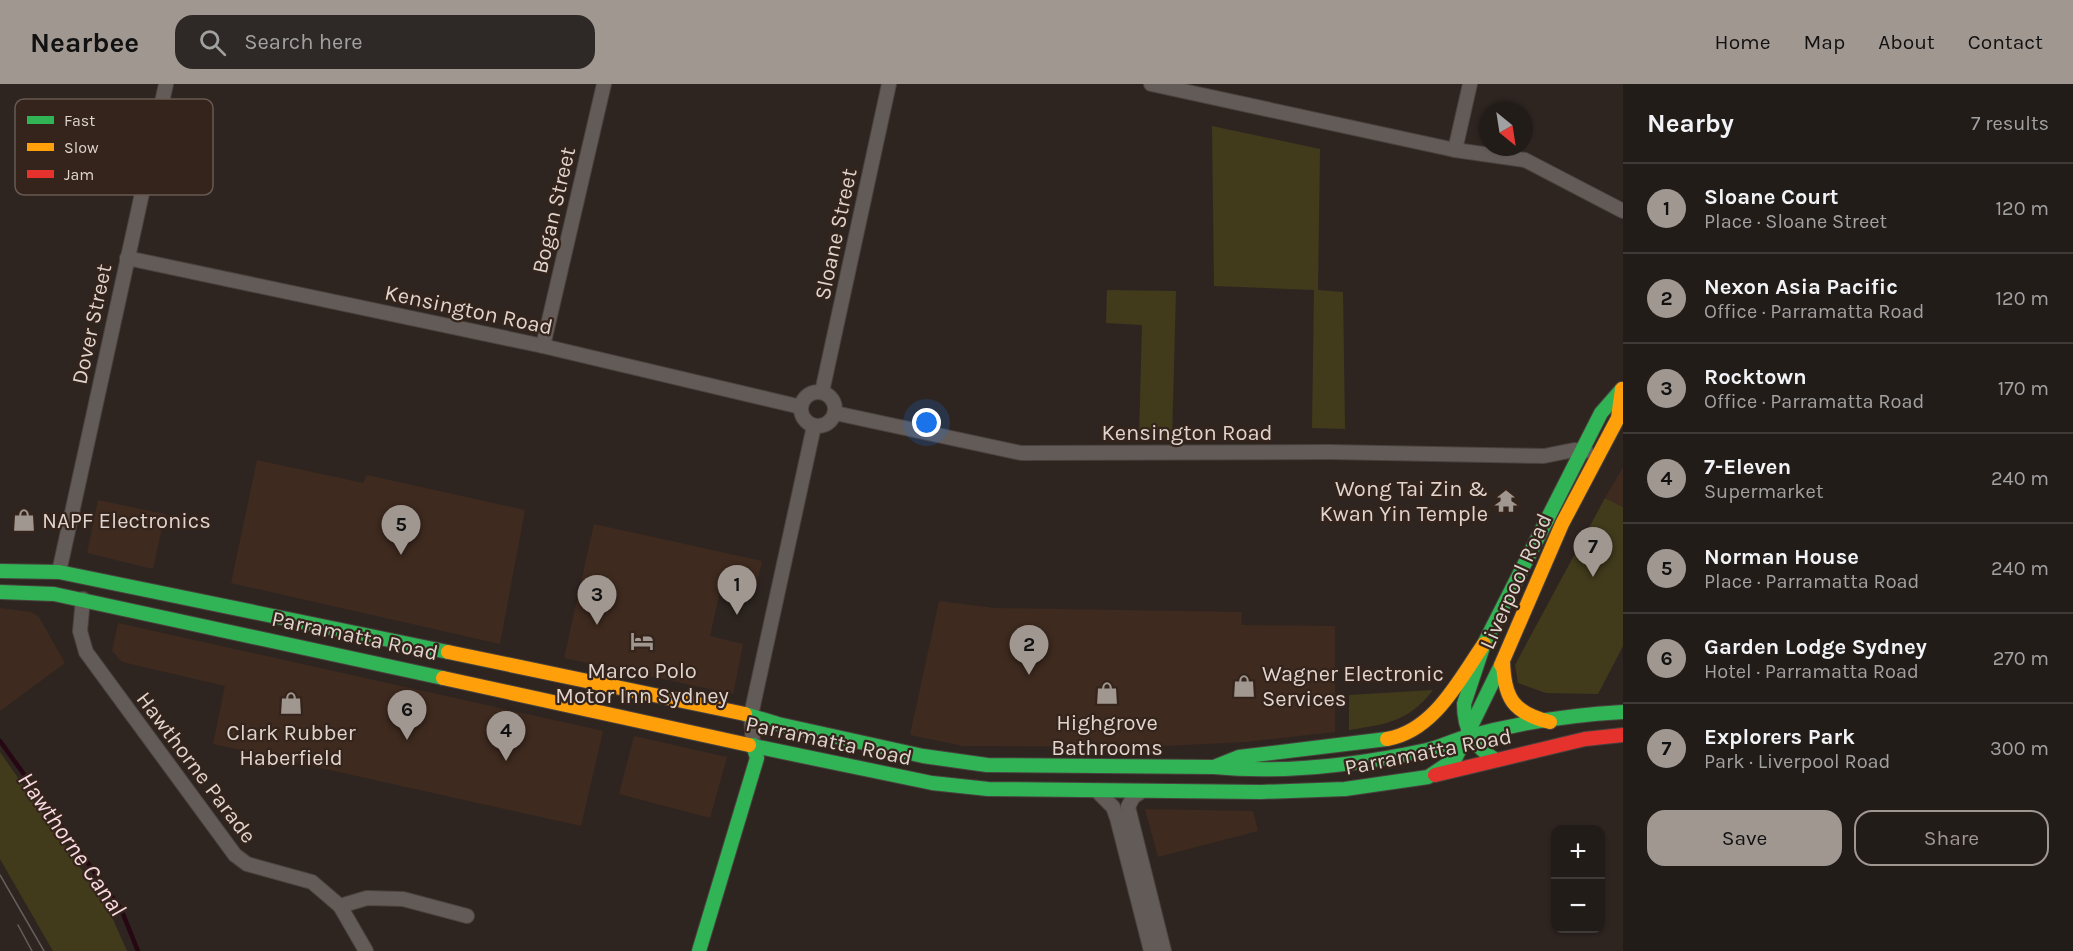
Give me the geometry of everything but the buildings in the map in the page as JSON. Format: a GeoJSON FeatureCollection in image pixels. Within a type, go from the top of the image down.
{"type":"FeatureCollection","features":[{"type":"Feature","properties":{"kind":"main road","name":"Liverpool Road"},"geometry":{"type":"LineString","coordinates":[[1484,644],[1601,413],[1622,388]]}},
{"type":"Feature","properties":{"kind":"main road","name":"Liverpool Road"},"geometry":{"type":"LineString","coordinates":[[1428,777],[1455,759],[1469,736],[1562,524],[1620,419],[1622,388]]}},
{"type":"Feature","properties":{"kind":"main road","name":"Parramatta Road"},"geometry":{"type":"LineString","coordinates":[[0,571],[59,572],[751,716],[902,752],[987,765],[1214,767],[1239,771],[1343,764],[1429,750],[1469,736],[1623,712]]}},
{"type":"Feature","properties":{"kind":"main road","name":"Parramatta Road"},"geometry":{"type":"LineString","coordinates":[[0,592],[54,594],[83,599],[348,655],[753,746],[932,783],[988,789],[1261,792],[1345,789],[1428,777],[1586,740],[1623,735]]}},
{"type":"Feature","properties":{"kind":"main road"},"geometry":{"type":"LineString","coordinates":[[1484,644],[1464,704],[1463,714],[1469,736],[1478,749],[1496,760]]}},
{"type":"Feature","properties":{"kind":"main road"},"geometry":{"type":"LineString","coordinates":[[1214,767],[1239,757],[1390,739],[1410,734],[1419,728],[1449,696],[1484,644]]}},
{"type":"Feature","properties":{"kind":"main road"},"geometry":{"type":"LineString","coordinates":[[1503,662],[1504,687],[1513,704],[1527,716],[1550,722]]}},
{"type":"Feature","properties":{"kind":"main road"},"geometry":{"type":"LineString","coordinates":[[699,951],[727,851],[733,843],[758,758],[753,746]]}},
{"type":"Feature","properties":{"kind":"street","name":"Dover Street"},"geometry":{"type":"LineString","coordinates":[[163,99],[166,84]]}},
{"type":"Feature","properties":{"kind":"street","name":"Bogan Street"},"geometry":{"type":"LineString","coordinates":[[543,346],[604,84]]}},
{"type":"Feature","properties":{"kind":"street","name":"Sloane Street"},"geometry":{"type":"LineString","coordinates":[[822,392],[890,84]]}},
{"type":"Feature","properties":{"kind":"street"},"geometry":{"type":"LineString","coordinates":[[1151,84],[1455,150],[1525,160],[1623,211]]}},
{"type":"Feature","properties":{"kind":"street"},"geometry":{"type":"LineString","coordinates":[[1455,150],[1470,84]]}},
{"type":"Feature","properties":{"kind":"street","name":"Dover Street"},"geometry":{"type":"LineString","coordinates":[[59,572],[141,195]]}},
{"type":"Feature","properties":{"kind":"street","name":"Kensington Road"},"geometry":{"type":"LineString","coordinates":[[127,258],[543,346],[801,407]]}},
{"type":"Feature","properties":{"kind":"street"},"geometry":{"type":"LineString","coordinates":[[822,392],[834,402],[835,413],[825,425],[814,426],[802,417],[801,407],[806,397],[822,392]]}},
{"type":"Feature","properties":{"kind":"street","name":"Kensington Road"},"geometry":{"type":"LineString","coordinates":[[835,413],[1021,453],[1330,452],[1544,456],[1582,450],[1598,456]]}},
{"type":"Feature","properties":{"kind":"street"},"geometry":{"type":"LineString","coordinates":[[1601,413],[1620,419]]}},
{"type":"Feature","properties":{"kind":"street"},"geometry":{"type":"LineString","coordinates":[[753,746],[751,716],[814,426]]}},
{"type":"Feature","properties":{"kind":"street","name":"Kensington Road"},"geometry":{"type":"LineString","coordinates":[[1544,456],[1570,471],[1587,477]]}},
{"type":"Feature","properties":{"kind":"street","name":"Hawthorne Parade"},"geometry":{"type":"LineString","coordinates":[[83,599],[80,631],[86,652],[235,855],[247,864],[312,882],[340,906],[366,951]]}},
{"type":"Feature","properties":{"kind":"street"},"geometry":{"type":"LineString","coordinates":[[1096,790],[1113,807],[1117,818],[1151,951]]}},
{"type":"Feature","properties":{"kind":"street"},"geometry":{"type":"LineString","coordinates":[[1142,791],[1133,796],[1128,807],[1164,951]]}},
{"type":"Feature","properties":{"kind":"street"},"geometry":{"type":"LineString","coordinates":[[340,906],[367,898],[403,899],[467,916]]}},
{"type":"Feature","properties":{"kind":"shaded area"},"geometry":{"type":"Polygon","coordinates":[[[1212,126],[1320,149],[1318,290],[1343,292],[1345,429],[1312,428],[1314,290],[1214,286],[1212,126]]]}},
{"type":"Feature","properties":{"kind":"shaded area"},"geometry":{"type":"Polygon","coordinates":[[[1107,290],[1176,291],[1172,438],[1139,438],[1142,325],[1106,323],[1107,290]]]}},
{"type":"Feature","properties":{"kind":"shaded area"},"geometry":{"type":"Polygon","coordinates":[[[257,460],[363,483],[367,475],[525,510],[500,644],[231,583],[257,460]]]}},
{"type":"Feature","properties":{"kind":"shaded area"},"geometry":{"type":"Polygon","coordinates":[[[1623,467],[1623,507],[1605,498],[1623,467]]]}},
{"type":"Feature","properties":{"kind":"shaded area"},"geometry":{"type":"Polygon","coordinates":[[[1605,498],[1623,507],[1623,646],[1598,694],[1546,693],[1518,683],[1515,665],[1605,498]]]}},
{"type":"Feature","properties":{"kind":"shaded area"},"geometry":{"type":"Polygon","coordinates":[[[98,500],[165,514],[153,569],[87,553],[98,500]]]}},
{"type":"Feature","properties":{"kind":"shaded area"},"geometry":{"type":"Polygon","coordinates":[[[594,524],[762,561],[754,594],[721,587],[710,636],[743,644],[733,694],[564,658],[594,524]]]}},
{"type":"Feature","properties":{"kind":"shaded area"},"geometry":{"type":"Polygon","coordinates":[[[939,601],[994,608],[1242,612],[1241,625],[1335,626],[1335,732],[1245,742],[1143,747],[963,746],[910,735],[939,601]]]}},
{"type":"Feature","properties":{"kind":"shaded area"},"geometry":{"type":"Polygon","coordinates":[[[0,608],[31,612],[39,617],[65,663],[0,711],[0,608]]]}},
{"type":"Feature","properties":{"kind":"shaded area"},"geometry":{"type":"Polygon","coordinates":[[[118,623],[603,731],[581,826],[213,744],[225,686],[122,662],[112,651],[118,623]]]}},
{"type":"Feature","properties":{"kind":"shaded area"},"geometry":{"type":"Polygon","coordinates":[[[1433,690],[1415,709],[1396,720],[1349,730],[1349,695],[1433,690]]]}},
{"type":"Feature","properties":{"kind":"shaded area"},"geometry":{"type":"Polygon","coordinates":[[[634,736],[727,757],[710,818],[619,794],[634,736]]]}},
{"type":"Feature","properties":{"kind":"shaded area"},"geometry":{"type":"Polygon","coordinates":[[[0,752],[107,906],[127,951],[53,951],[0,859],[0,752]]]}},
{"type":"Feature","properties":{"kind":"shaded area"},"geometry":{"type":"Polygon","coordinates":[[[1145,809],[1253,811],[1258,831],[1158,857],[1145,809]]]}},
{"type":"Feature","properties":{"kind":"waterway","name":"Hawthorne Canal"},"geometry":{"type":"LineString","coordinates":[[0,741],[121,909],[138,951]]}},
{"type":"Feature","properties":{"kind":"tram line"},"geometry":{"type":"LineString","coordinates":[[0,875],[44,951]]}},
{"type":"Feature","properties":{"kind":"tram line"},"geometry":{"type":"LineString","coordinates":[[18,925],[32,951]]}},
{"type":"Feature","properties":{"kind":"traffic: fast"},"geometry":{"type":"LineString","coordinates":[[1496,760],[1476,743],[1468,730],[1464,713],[1464,704],[1484,644],[1601,413],[1622,389]]}},
{"type":"Feature","properties":{"kind":"traffic: fast"},"geometry":{"type":"LineString","coordinates":[[0,571],[59,572],[448,652]]}},
{"type":"Feature","properties":{"kind":"traffic: fast"},"geometry":{"type":"LineString","coordinates":[[0,592],[54,594],[443,678]]}},
{"type":"Feature","properties":{"kind":"traffic: fast"},"geometry":{"type":"LineString","coordinates":[[749,745],[932,783],[988,789],[1261,792],[1345,789],[1428,777],[1455,759],[1501,665]]}},
{"type":"Feature","properties":{"kind":"traffic: fast"},"geometry":{"type":"LineString","coordinates":[[1214,767],[1294,769],[1348,764],[1427,750],[1466,737],[1524,724],[1583,715],[1623,712]]}},
{"type":"Feature","properties":{"kind":"traffic: fast"},"geometry":{"type":"LineString","coordinates":[[745,714],[778,724],[923,756],[987,765],[1214,767],[1239,757],[1387,739]]}},
{"type":"Feature","properties":{"kind":"traffic: fast"},"geometry":{"type":"LineString","coordinates":[[699,951],[757,758],[753,745]]}},
{"type":"Feature","properties":{"kind":"traffic: slow"},"geometry":{"type":"LineString","coordinates":[[1501,665],[1562,524],[1618,418],[1622,389]]}},
{"type":"Feature","properties":{"kind":"traffic: slow"},"geometry":{"type":"LineString","coordinates":[[1387,739],[1404,734],[1432,715],[1455,688],[1484,644]]}},
{"type":"Feature","properties":{"kind":"traffic: slow"},"geometry":{"type":"LineString","coordinates":[[448,652],[745,714]]}},
{"type":"Feature","properties":{"kind":"traffic: slow"},"geometry":{"type":"LineString","coordinates":[[1503,661],[1506,685],[1513,702],[1527,714],[1550,722]]}},
{"type":"Feature","properties":{"kind":"traffic: slow"},"geometry":{"type":"LineString","coordinates":[[443,678],[749,745]]}},
{"type":"Feature","properties":{"kind":"traffic: jam"},"geometry":{"type":"LineString","coordinates":[[1435,775],[1585,739],[1623,735]]}},
{"type":"Feature","properties":{"kind":"place","name":"Wong Tai Zin & Kwan Yin Temple"},"geometry":{"type":"Point","coordinates":[1506,501]}},
{"type":"Feature","properties":{"kind":"place","name":"NAPF Electronics"},"geometry":{"type":"Point","coordinates":[24,520]}},
{"type":"Feature","properties":{"kind":"place","name":"Norman House"},"geometry":{"type":"Point","coordinates":[401,555]}},
{"type":"Feature","properties":{"kind":"place","name":"Explorers Park"},"geometry":{"type":"Point","coordinates":[1593,577]}},
{"type":"Feature","properties":{"kind":"place","name":"Sloane Court"},"geometry":{"type":"Point","coordinates":[737,615]}},
{"type":"Feature","properties":{"kind":"place","name":"Rocktown"},"geometry":{"type":"Point","coordinates":[597,625]}},
{"type":"Feature","properties":{"kind":"place","name":"Marco Polo Motor Inn Sydney"},"geometry":{"type":"Point","coordinates":[642,641]}},
{"type":"Feature","properties":{"kind":"place","name":"Nexon Asia Pacific"},"geometry":{"type":"Point","coordinates":[1029,675]}},
{"type":"Feature","properties":{"kind":"place","name":"Wagner Electronic Services"},"geometry":{"type":"Point","coordinates":[1244,686]}},
{"type":"Feature","properties":{"kind":"place","name":"Highgrove Bathrooms"},"geometry":{"type":"Point","coordinates":[1107,693]}},
{"type":"Feature","properties":{"kind":"place","name":"Clark Rubber Haberfield"},"geometry":{"type":"Point","coordinates":[291,703]}},
{"type":"Feature","properties":{"kind":"place","name":"Garden Lodge Sydney"},"geometry":{"type":"Point","coordinates":[407,740]}},
{"type":"Feature","properties":{"kind":"place","name":"7-Eleven"},"geometry":{"type":"Point","coordinates":[506,761]}}]}
